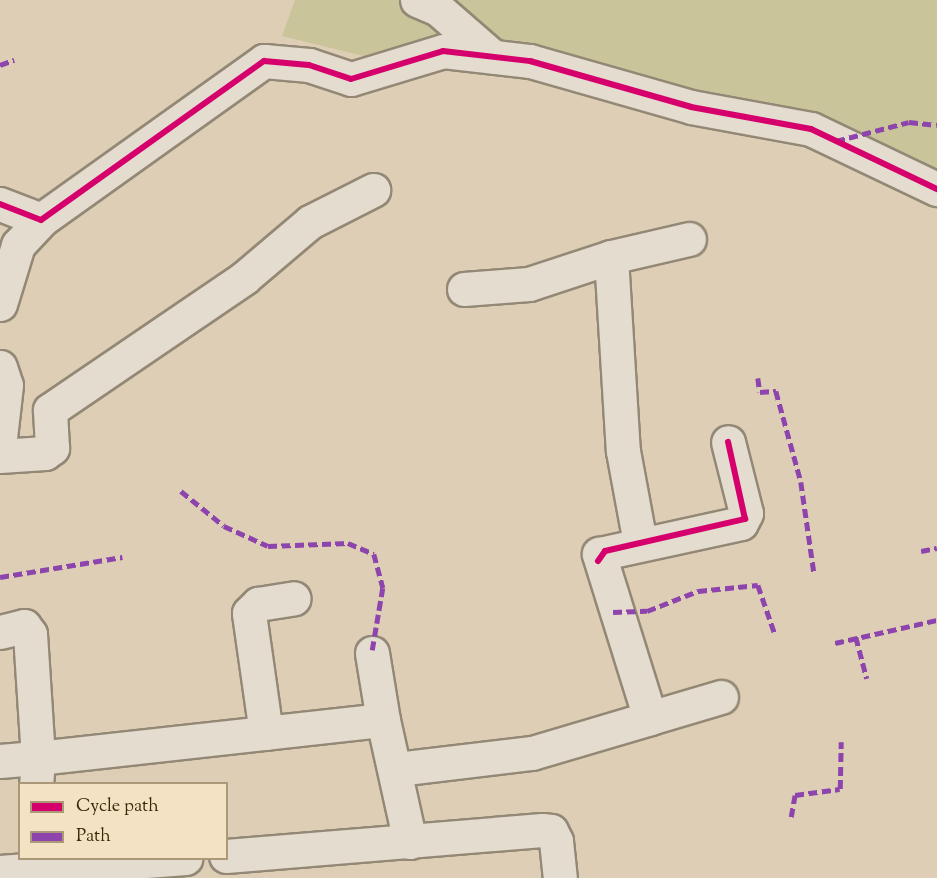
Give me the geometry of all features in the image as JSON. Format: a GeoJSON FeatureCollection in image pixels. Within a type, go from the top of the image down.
{"type":"FeatureCollection","features":[{"type":"Feature","properties":{"kind":"street"},"geometry":{"type":"LineString","coordinates":[[417,0],[438,9],[492,56]]}},
{"type":"Feature","properties":{"kind":"street"},"geometry":{"type":"LineString","coordinates":[[0,304],[18,245],[41,220],[264,62],[309,65],[351,79],[443,51],[530,61],[692,107],[811,129],[937,189]]}},
{"type":"Feature","properties":{"kind":"street"},"geometry":{"type":"LineString","coordinates":[[0,456],[45,453],[52,448],[50,410],[244,278],[310,222],[374,190]]}},
{"type":"Feature","properties":{"kind":"street"},"geometry":{"type":"LineString","coordinates":[[0,204],[41,220]]}},
{"type":"Feature","properties":{"kind":"street"},"geometry":{"type":"LineString","coordinates":[[464,289],[529,284],[611,256],[689,239]]}},
{"type":"Feature","properties":{"kind":"street"},"geometry":{"type":"LineString","coordinates":[[611,256],[623,451],[640,543]]}},
{"type":"Feature","properties":{"kind":"street"},"geometry":{"type":"LineString","coordinates":[[0,367],[6,385],[0,438]]}},
{"type":"Feature","properties":{"kind":"street"},"geometry":{"type":"LineString","coordinates":[[650,718],[598,561],[605,551],[745,519],[728,442]]}},
{"type":"Feature","properties":{"kind":"street"},"geometry":{"type":"LineString","coordinates":[[266,733],[249,613],[258,604],[294,598]]}},
{"type":"Feature","properties":{"kind":"street"},"geometry":{"type":"LineString","coordinates":[[0,632],[24,626],[30,634],[37,771]]}},
{"type":"Feature","properties":{"kind":"street"},"geometry":{"type":"LineString","coordinates":[[372,653],[383,720],[397,769],[410,842]]}},
{"type":"Feature","properties":{"kind":"street"},"geometry":{"type":"LineString","coordinates":[[397,769],[532,753],[721,697]]}},
{"type":"Feature","properties":{"kind":"street"},"geometry":{"type":"LineString","coordinates":[[0,761],[37,771],[266,733],[383,720]]}},
{"type":"Feature","properties":{"kind":"street"},"geometry":{"type":"LineString","coordinates":[[228,855],[551,831],[560,878]]}},
{"type":"Feature","properties":{"kind":"street"},"geometry":{"type":"LineString","coordinates":[[0,872],[42,864],[137,860]]}},
{"type":"Feature","properties":{"kind":"shaded area"},"geometry":{"type":"Polygon","coordinates":[[[295,0],[937,0],[937,178],[545,52],[396,64],[282,36],[295,0]]]}},
{"type":"Feature","properties":{"kind":"marked path"},"geometry":{"type":"LineString","coordinates":[[0,65],[14,60]]}},
{"type":"Feature","properties":{"kind":"marked path"},"geometry":{"type":"LineString","coordinates":[[836,141],[909,122],[937,125]]}},
{"type":"Feature","properties":{"kind":"marked path"},"geometry":{"type":"LineString","coordinates":[[758,378],[760,392],[776,391],[801,482],[814,572]]}},
{"type":"Feature","properties":{"kind":"marked path"},"geometry":{"type":"LineString","coordinates":[[181,491],[224,526],[268,546],[348,543],[374,554],[383,588],[372,653]]}},
{"type":"Feature","properties":{"kind":"marked path"},"geometry":{"type":"LineString","coordinates":[[921,551],[937,548]]}},
{"type":"Feature","properties":{"kind":"marked path"},"geometry":{"type":"LineString","coordinates":[[0,577],[122,557]]}},
{"type":"Feature","properties":{"kind":"marked path"},"geometry":{"type":"LineString","coordinates":[[613,612],[647,611],[698,591],[758,585],[775,634]]}},
{"type":"Feature","properties":{"kind":"marked path"},"geometry":{"type":"LineString","coordinates":[[835,643],[937,620]]}},
{"type":"Feature","properties":{"kind":"marked path"},"geometry":{"type":"LineString","coordinates":[[856,637],[867,679]]}},
{"type":"Feature","properties":{"kind":"marked path"},"geometry":{"type":"LineString","coordinates":[[791,817],[795,795],[840,789],[841,742]]}},
{"type":"Feature","properties":{"kind":"cycle path"},"geometry":{"type":"LineString","coordinates":[[0,204],[41,220],[264,61],[309,65],[351,79],[443,51],[530,61],[691,107],[811,129],[937,189]]}},
{"type":"Feature","properties":{"kind":"cycle path"},"geometry":{"type":"LineString","coordinates":[[598,561],[605,551],[745,519],[728,442]]}}]}
